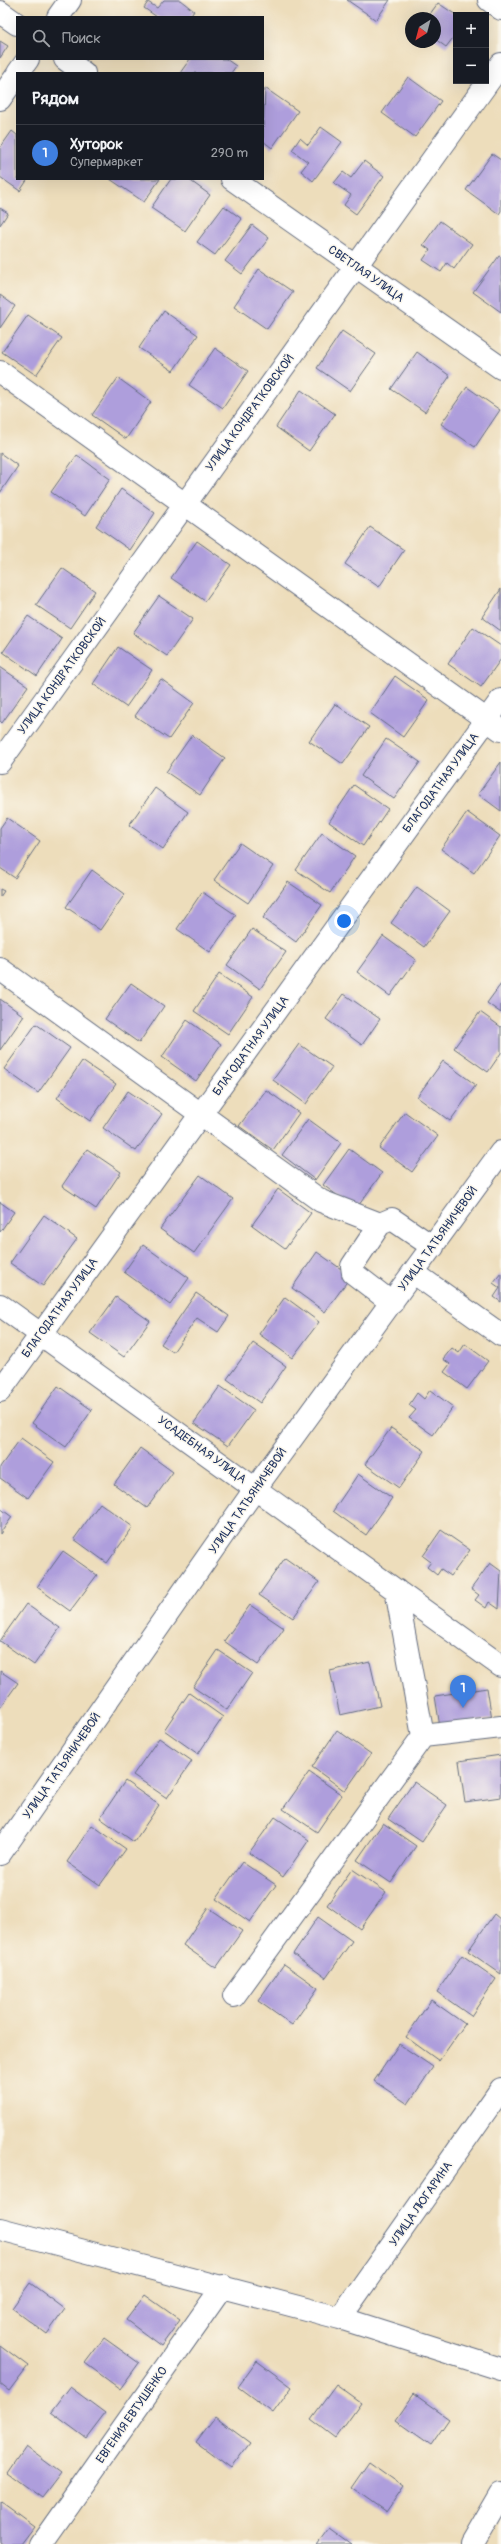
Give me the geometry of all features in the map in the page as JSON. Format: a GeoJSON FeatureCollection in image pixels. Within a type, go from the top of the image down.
{"type":"FeatureCollection","features":[{"type":"Feature","properties":{"kind":"street"},"geometry":{"type":"LineString","coordinates":[[59,16],[70,0]]}},
{"type":"Feature","properties":{"kind":"street"},"geometry":{"type":"LineString","coordinates":[[489,0],[501,9]]}},
{"type":"Feature","properties":{"kind":"street"},"geometry":{"type":"LineString","coordinates":[[0,12],[16,23]]}},
{"type":"Feature","properties":{"kind":"street"},"geometry":{"type":"LineString","coordinates":[[19,72],[27,60]]}},
{"type":"Feature","properties":{"kind":"street"},"geometry":{"type":"LineString","coordinates":[[66,60],[83,72]]}},
{"type":"Feature","properties":{"kind":"street","name":"УЛИЦА КОНДРАТКОВСКОЙ"},"geometry":{"type":"LineString","coordinates":[[0,762],[501,64]]}},
{"type":"Feature","properties":{"kind":"street"},"geometry":{"type":"LineString","coordinates":[[0,99],[16,77]]}},
{"type":"Feature","properties":{"kind":"street","name":"СВЕТЛАЯ УЛИЦА"},"geometry":{"type":"LineString","coordinates":[[233,180],[355,267],[501,368]]}},
{"type":"Feature","properties":{"kind":"street"},"geometry":{"type":"LineString","coordinates":[[0,372],[494,725]]}},
{"type":"Feature","properties":{"kind":"street","name":"БЛАГОДАТНАЯ УЛИЦА"},"geometry":{"type":"LineString","coordinates":[[0,1391],[201,1114],[494,725],[501,700]]}},
{"type":"Feature","properties":{"kind":"street"},"geometry":{"type":"LineString","coordinates":[[0,969],[321,1201],[380,1224]]}},
{"type":"Feature","properties":{"kind":"street","name":"УЛИЦА ТАТЬЯНИЧЕВОЙ"},"geometry":{"type":"LineString","coordinates":[[0,1854],[255,1489],[501,1152]]}},
{"type":"Feature","properties":{"kind":"street"},"geometry":{"type":"LineString","coordinates":[[392,1303],[353,1273],[352,1266],[380,1224],[392,1219],[433,1247]]}},
{"type":"Feature","properties":{"kind":"street"},"geometry":{"type":"LineString","coordinates":[[414,1273],[501,1335]]}},
{"type":"Feature","properties":{"kind":"street","name":"УСАДЕБНАЯ УЛИЦА"},"geometry":{"type":"LineString","coordinates":[[0,1305],[501,1666]]}},
{"type":"Feature","properties":{"kind":"street"},"geometry":{"type":"LineString","coordinates":[[234,1996],[423,1736],[396,1590]]}},
{"type":"Feature","properties":{"kind":"street"},"geometry":{"type":"LineString","coordinates":[[423,1736],[501,1726]]}},
{"type":"Feature","properties":{"kind":"street","name":"УЛИЦА ЛЮГАРИНА"},"geometry":{"type":"LineString","coordinates":[[340,2318],[501,2089]]}},
{"type":"Feature","properties":{"kind":"street"},"geometry":{"type":"LineString","coordinates":[[0,2229],[223,2286],[340,2318],[501,2369]]}},
{"type":"Feature","properties":{"kind":"street","name":"ЕВГЕНИЯ ЕВТУШЕНКО"},"geometry":{"type":"LineString","coordinates":[[41,2544],[223,2286]]}},
{"type":"Feature","properties":{"kind":"street"},"geometry":{"type":"LineString","coordinates":[[472,2544],[501,2494]]}},
{"type":"Feature","properties":{"kind":"building"},"geometry":{"type":"Polygon","coordinates":[[[164,0],[180,0],[194,11],[191,16],[156,16],[144,8],[148,2],[157,8],[164,0]]]}},
{"type":"Feature","properties":{"kind":"building"},"geometry":{"type":"Polygon","coordinates":[[[347,0],[390,0],[376,20],[347,0]]]}},
{"type":"Feature","properties":{"kind":"building"},"geometry":{"type":"Polygon","coordinates":[[[438,3],[453,13],[453,38],[446,47],[441,43],[441,12],[431,12],[438,3]]]}},
{"type":"Feature","properties":{"kind":"building"},"geometry":{"type":"Polygon","coordinates":[[[0,41],[8,46],[0,58],[0,41]]]}},
{"type":"Feature","properties":{"kind":"building"},"geometry":{"type":"Polygon","coordinates":[[[189,60],[227,60],[236,66],[232,72],[181,72],[189,60]]]}},
{"type":"Feature","properties":{"kind":"building"},"geometry":{"type":"Polygon","coordinates":[[[408,77],[441,101],[415,137],[382,113],[408,77]]]}},
{"type":"Feature","properties":{"kind":"building"},"geometry":{"type":"Polygon","coordinates":[[[265,88],[298,111],[272,148],[264,142],[265,88]]]}},
{"type":"Feature","properties":{"kind":"building"},"geometry":{"type":"Polygon","coordinates":[[[321,127],[342,142],[313,181],[301,171],[308,162],[292,150],[300,138],[308,145],[321,127]]]}},
{"type":"Feature","properties":{"kind":"building"},"geometry":{"type":"Polygon","coordinates":[[[12,131],[16,134],[16,180],[27,180],[20,191],[0,177],[0,148],[12,131]]]}},
{"type":"Feature","properties":{"kind":"building"},"geometry":{"type":"Polygon","coordinates":[[[492,154],[501,160],[501,211],[499,214],[466,190],[492,154]]]}},
{"type":"Feature","properties":{"kind":"building"},"geometry":{"type":"Polygon","coordinates":[[[364,161],[384,176],[356,214],[344,205],[351,195],[334,183],[343,172],[351,178],[364,161]]]}},
{"type":"Feature","properties":{"kind":"building"},"geometry":{"type":"Polygon","coordinates":[[[111,180],[159,180],[144,202],[111,180]]]}},
{"type":"Feature","properties":{"kind":"building"},"geometry":{"type":"Polygon","coordinates":[[[170,180],[189,180],[210,195],[185,231],[151,208],[170,180]]]}},
{"type":"Feature","properties":{"kind":"building"},"geometry":{"type":"Polygon","coordinates":[[[224,206],[242,219],[215,255],[197,242],[224,206]]]}},
{"type":"Feature","properties":{"kind":"building"},"geometry":{"type":"Polygon","coordinates":[[[0,208],[8,213],[0,225],[0,208]]]}},
{"type":"Feature","properties":{"kind":"building"},"geometry":{"type":"Polygon","coordinates":[[[440,221],[472,244],[454,269],[447,263],[441,272],[423,260],[430,250],[423,245],[440,221]]]}},
{"type":"Feature","properties":{"kind":"building"},"geometry":{"type":"Polygon","coordinates":[[[252,225],[269,238],[242,274],[225,261],[252,225]]]}},
{"type":"Feature","properties":{"kind":"building"},"geometry":{"type":"Polygon","coordinates":[[[499,256],[501,257],[501,312],[473,292],[499,256]]]}},
{"type":"Feature","properties":{"kind":"building"},"geometry":{"type":"Polygon","coordinates":[[[259,269],[293,292],[267,329],[234,306],[259,269]]]}},
{"type":"Feature","properties":{"kind":"building"},"geometry":{"type":"Polygon","coordinates":[[[0,295],[15,306],[0,328],[0,295]]]}},
{"type":"Feature","properties":{"kind":"building"},"geometry":{"type":"Polygon","coordinates":[[[164,311],[198,335],[173,371],[139,348],[164,311]]]}},
{"type":"Feature","properties":{"kind":"building"},"geometry":{"type":"Polygon","coordinates":[[[28,315],[62,338],[36,375],[2,352],[28,315]]]}},
{"type":"Feature","properties":{"kind":"building"},"geometry":{"type":"Polygon","coordinates":[[[342,331],[376,354],[350,391],[317,368],[342,331]]]}},
{"type":"Feature","properties":{"kind":"building"},"geometry":{"type":"Polygon","coordinates":[[[215,348],[248,371],[223,408],[189,385],[215,348]]]}},
{"type":"Feature","properties":{"kind":"building"},"geometry":{"type":"Polygon","coordinates":[[[417,352],[450,376],[425,412],[391,389],[417,352]]]}},
{"type":"Feature","properties":{"kind":"building"},"geometry":{"type":"Polygon","coordinates":[[[118,378],[151,402],[126,439],[92,415],[118,378]]]}},
{"type":"Feature","properties":{"kind":"building"},"geometry":{"type":"Polygon","coordinates":[[[467,387],[500,410],[475,447],[441,424],[467,387]]]}},
{"type":"Feature","properties":{"kind":"building"},"geometry":{"type":"Polygon","coordinates":[[[301,390],[335,414],[309,451],[276,427],[301,390]]]}},
{"type":"Feature","properties":{"kind":"building"},"geometry":{"type":"Polygon","coordinates":[[[0,453],[18,466],[0,493],[0,453]]]}},
{"type":"Feature","properties":{"kind":"building"},"geometry":{"type":"Polygon","coordinates":[[[77,455],[110,479],[85,516],[51,492],[77,455]]]}},
{"type":"Feature","properties":{"kind":"building"},"geometry":{"type":"Polygon","coordinates":[[[121,489],[155,513],[130,550],[96,526],[121,489]]]}},
{"type":"Feature","properties":{"kind":"building"},"geometry":{"type":"Polygon","coordinates":[[[370,527],[404,550],[379,587],[345,564],[370,527]]]}},
{"type":"Feature","properties":{"kind":"building"},"geometry":{"type":"Polygon","coordinates":[[[197,541],[231,565],[205,601],[171,578],[197,541]]]}},
{"type":"Feature","properties":{"kind":"building"},"geometry":{"type":"Polygon","coordinates":[[[62,568],[95,591],[70,628],[36,605],[62,568]]]}},
{"type":"Feature","properties":{"kind":"building"},"geometry":{"type":"Polygon","coordinates":[[[501,589],[501,631],[482,617],[501,589]]]}},
{"type":"Feature","properties":{"kind":"building"},"geometry":{"type":"Polygon","coordinates":[[[159,596],[193,619],[167,656],[133,633],[159,596]]]}},
{"type":"Feature","properties":{"kind":"building"},"geometry":{"type":"Polygon","coordinates":[[[28,616],[62,639],[37,676],[3,652],[28,616]]]}},
{"type":"Feature","properties":{"kind":"building"},"geometry":{"type":"Polygon","coordinates":[[[473,627],[501,646],[501,659],[481,687],[448,664],[473,627]]]}},
{"type":"Feature","properties":{"kind":"building"},"geometry":{"type":"Polygon","coordinates":[[[118,647],[152,670],[126,707],[93,684],[118,647]]]}},
{"type":"Feature","properties":{"kind":"building"},"geometry":{"type":"Polygon","coordinates":[[[0,667],[28,686],[2,723],[0,721],[0,667]]]}},
{"type":"Feature","properties":{"kind":"building"},"geometry":{"type":"Polygon","coordinates":[[[395,676],[429,700],[403,737],[370,713],[395,676]]]}},
{"type":"Feature","properties":{"kind":"building"},"geometry":{"type":"Polygon","coordinates":[[[161,679],[194,703],[169,739],[135,716],[161,679]]]}},
{"type":"Feature","properties":{"kind":"building"},"geometry":{"type":"Polygon","coordinates":[[[335,704],[369,727],[343,764],[309,741],[335,704]]]}},
{"type":"Feature","properties":{"kind":"building"},"geometry":{"type":"Polygon","coordinates":[[[192,735],[225,758],[200,795],[166,772],[192,735]]]}},
{"type":"Feature","properties":{"kind":"building"},"geometry":{"type":"Polygon","coordinates":[[[386,739],[420,762],[394,799],[361,776],[386,739]]]}},
{"type":"Feature","properties":{"kind":"building"},"geometry":{"type":"Polygon","coordinates":[[[501,762],[501,811],[478,794],[501,762]]]}},
{"type":"Feature","properties":{"kind":"building"},"geometry":{"type":"Polygon","coordinates":[[[354,785],[388,809],[363,846],[329,822],[354,785]]]}},
{"type":"Feature","properties":{"kind":"building"},"geometry":{"type":"Polygon","coordinates":[[[155,788],[188,812],[163,849],[129,825],[155,788]]]}},
{"type":"Feature","properties":{"kind":"building"},"geometry":{"type":"Polygon","coordinates":[[[467,812],[500,836],[474,873],[441,849],[467,812]]]}},
{"type":"Feature","properties":{"kind":"building"},"geometry":{"type":"Polygon","coordinates":[[[7,818],[40,841],[15,878],[0,868],[0,828],[7,818]]]}},
{"type":"Feature","properties":{"kind":"building"},"geometry":{"type":"Polygon","coordinates":[[[322,833],[355,856],[330,893],[296,870],[322,833]]]}},
{"type":"Feature","properties":{"kind":"building"},"geometry":{"type":"Polygon","coordinates":[[[240,843],[273,866],[248,903],[214,880],[240,843]]]}},
{"type":"Feature","properties":{"kind":"building"},"geometry":{"type":"Polygon","coordinates":[[[92,870],[125,894],[100,930],[66,907],[92,870]]]}},
{"type":"Feature","properties":{"kind":"building"},"geometry":{"type":"Polygon","coordinates":[[[288,882],[322,905],[296,942],[263,918],[288,882]]]}},
{"type":"Feature","properties":{"kind":"building"},"geometry":{"type":"Polygon","coordinates":[[[417,887],[450,911],[424,947],[391,923],[417,887]]]}},
{"type":"Feature","properties":{"kind":"building"},"geometry":{"type":"Polygon","coordinates":[[[0,889],[4,891],[0,897],[0,889]]]}},
{"type":"Feature","properties":{"kind":"building"},"geometry":{"type":"Polygon","coordinates":[[[202,892],[236,915],[210,952],[177,929],[202,892]]]}},
{"type":"Feature","properties":{"kind":"building"},"geometry":{"type":"Polygon","coordinates":[[[252,929],[286,952],[260,989],[227,965],[252,929]]]}},
{"type":"Feature","properties":{"kind":"building"},"geometry":{"type":"Polygon","coordinates":[[[383,936],[416,960],[390,996],[357,972],[383,936]]]}},
{"type":"Feature","properties":{"kind":"building"},"geometry":{"type":"Polygon","coordinates":[[[219,974],[253,997],[228,1034],[194,1011],[219,974]]]}},
{"type":"Feature","properties":{"kind":"building"},"geometry":{"type":"Polygon","coordinates":[[[131,983],[164,1006],[139,1043],[105,1019],[131,983]]]}},
{"type":"Feature","properties":{"kind":"building"},"geometry":{"type":"Polygon","coordinates":[[[501,984],[501,1013],[487,1003],[501,984]]]}},
{"type":"Feature","properties":{"kind":"building"},"geometry":{"type":"Polygon","coordinates":[[[344,994],[380,1019],[362,1045],[326,1019],[344,994]]]}},
{"type":"Feature","properties":{"kind":"building"},"geometry":{"type":"Polygon","coordinates":[[[0,999],[24,1016],[0,1050],[0,999]]]}},
{"type":"Feature","properties":{"kind":"building"},"geometry":{"type":"Polygon","coordinates":[[[480,1012],[501,1027],[501,1053],[488,1072],[454,1048],[480,1012]]]}},
{"type":"Feature","properties":{"kind":"building"},"geometry":{"type":"Polygon","coordinates":[[[187,1020],[221,1044],[196,1081],[162,1057],[187,1020]]]}},
{"type":"Feature","properties":{"kind":"building"},"geometry":{"type":"Polygon","coordinates":[[[36,1024],[70,1048],[38,1093],[4,1069],[36,1024]]]}},
{"type":"Feature","properties":{"kind":"building"},"geometry":{"type":"Polygon","coordinates":[[[299,1044],[332,1067],[306,1104],[273,1080],[299,1044]]]}},
{"type":"Feature","properties":{"kind":"building"},"geometry":{"type":"Polygon","coordinates":[[[82,1061],[116,1084],[90,1121],[57,1098],[82,1061]]]}},
{"type":"Feature","properties":{"kind":"building"},"geometry":{"type":"Polygon","coordinates":[[[443,1061],[476,1085],[450,1121],[417,1097],[443,1061]]]}},
{"type":"Feature","properties":{"kind":"building"},"geometry":{"type":"Polygon","coordinates":[[[266,1090],[299,1113],[273,1150],[239,1126],[266,1090]]]}},
{"type":"Feature","properties":{"kind":"building"},"geometry":{"type":"Polygon","coordinates":[[[128,1091],[162,1114],[136,1151],[103,1128],[128,1091]]]}},
{"type":"Feature","properties":{"kind":"building"},"geometry":{"type":"Polygon","coordinates":[[[405,1112],[438,1136],[412,1172],[379,1148],[405,1112]]]}},
{"type":"Feature","properties":{"kind":"building"},"geometry":{"type":"Polygon","coordinates":[[[308,1119],[341,1143],[315,1180],[282,1155],[308,1119]]]}},
{"type":"Feature","properties":{"kind":"building"},"geometry":{"type":"Polygon","coordinates":[[[87,1149],[121,1172],[96,1209],[62,1186],[87,1149]]]}},
{"type":"Feature","properties":{"kind":"building"},"geometry":{"type":"Polygon","coordinates":[[[349,1149],[382,1173],[356,1209],[323,1185],[349,1149]]]}},
{"type":"Feature","properties":{"kind":"building"},"geometry":{"type":"Polygon","coordinates":[[[200,1175],[233,1199],[194,1253],[160,1229],[200,1175]]]}},
{"type":"Feature","properties":{"kind":"building"},"geometry":{"type":"Polygon","coordinates":[[[278,1189],[311,1213],[285,1249],[252,1225],[278,1189]]]}},
{"type":"Feature","properties":{"kind":"building"},"geometry":{"type":"Polygon","coordinates":[[[0,1202],[14,1212],[0,1232],[0,1202]]]}},
{"type":"Feature","properties":{"kind":"building"},"geometry":{"type":"Polygon","coordinates":[[[44,1215],[77,1239],[43,1286],[10,1263],[44,1215]]]}},
{"type":"Feature","properties":{"kind":"building"},"geometry":{"type":"Polygon","coordinates":[[[143,1245],[189,1278],[170,1305],[124,1272],[143,1245]]]}},
{"type":"Feature","properties":{"kind":"building"},"geometry":{"type":"Polygon","coordinates":[[[317,1252],[351,1276],[325,1312],[292,1288],[317,1252]]]}},
{"type":"Feature","properties":{"kind":"building"},"geometry":{"type":"Polygon","coordinates":[[[501,1273],[501,1302],[494,1297],[500,1288],[493,1283],[501,1273]]]}},
{"type":"Feature","properties":{"kind":"building"},"geometry":{"type":"Polygon","coordinates":[[[196,1293],[229,1316],[218,1332],[197,1318],[173,1352],[161,1344],[196,1293]]]}},
{"type":"Feature","properties":{"kind":"building"},"geometry":{"type":"Polygon","coordinates":[[[116,1297],[150,1321],[124,1357],[90,1333],[116,1297]]]}},
{"type":"Feature","properties":{"kind":"building"},"geometry":{"type":"Polygon","coordinates":[[[285,1297],[319,1322],[292,1358],[259,1334],[285,1297]]]}},
{"type":"Feature","properties":{"kind":"building"},"geometry":{"type":"Polygon","coordinates":[[[253,1343],[286,1366],[260,1403],[227,1379],[253,1343]]]}},
{"type":"Feature","properties":{"kind":"building"},"geometry":{"type":"Polygon","coordinates":[[[465,1344],[488,1361],[467,1389],[444,1372],[450,1364],[443,1359],[452,1348],[459,1353],[465,1344]]]}},
{"type":"Feature","properties":{"kind":"building"},"geometry":{"type":"Polygon","coordinates":[[[58,1386],[92,1410],[66,1447],[32,1423],[58,1386]]]}},
{"type":"Feature","properties":{"kind":"building"},"geometry":{"type":"Polygon","coordinates":[[[220,1386],[254,1410],[228,1446],[194,1423],[220,1386]]]}},
{"type":"Feature","properties":{"kind":"building"},"geometry":{"type":"Polygon","coordinates":[[[430,1390],[453,1407],[433,1435],[409,1418],[416,1410],[409,1405],[417,1393],[424,1399],[430,1390]]]}},
{"type":"Feature","properties":{"kind":"building"},"geometry":{"type":"Polygon","coordinates":[[[391,1428],[425,1451],[399,1488],[365,1464],[391,1428]]]}},
{"type":"Feature","properties":{"kind":"building"},"geometry":{"type":"Polygon","coordinates":[[[21,1438],[54,1462],[28,1498],[0,1478],[0,1467],[21,1438]]]}},
{"type":"Feature","properties":{"kind":"building"},"geometry":{"type":"Polygon","coordinates":[[[140,1448],[173,1472],[147,1508],[114,1484],[140,1448]]]}},
{"type":"Feature","properties":{"kind":"building"},"geometry":{"type":"Polygon","coordinates":[[[358,1474],[392,1498],[366,1535],[333,1511],[358,1474]]]}},
{"type":"Feature","properties":{"kind":"building"},"geometry":{"type":"Polygon","coordinates":[[[100,1503],[133,1527],[107,1563],[74,1539],[100,1503]]]}},
{"type":"Feature","properties":{"kind":"building"},"geometry":{"type":"Polygon","coordinates":[[[0,1508],[12,1517],[0,1534],[0,1508]]]}},
{"type":"Feature","properties":{"kind":"building"},"geometry":{"type":"Polygon","coordinates":[[[441,1530],[470,1550],[451,1576],[441,1569],[437,1575],[427,1567],[431,1562],[423,1556],[441,1530]]]}},
{"type":"Feature","properties":{"kind":"building"},"geometry":{"type":"Polygon","coordinates":[[[63,1551],[97,1575],[70,1611],[37,1587],[63,1551]]]}},
{"type":"Feature","properties":{"kind":"building"},"geometry":{"type":"Polygon","coordinates":[[[285,1558],[319,1582],[293,1618],[259,1595],[285,1558]]]}},
{"type":"Feature","properties":{"kind":"building"},"geometry":{"type":"Polygon","coordinates":[[[490,1563],[501,1571],[499,1609],[489,1602],[486,1608],[475,1600],[479,1595],[471,1589],[490,1563]]]}},
{"type":"Feature","properties":{"kind":"building"},"geometry":{"type":"Polygon","coordinates":[[[26,1604],[60,1628],[34,1665],[0,1641],[26,1604]]]}},
{"type":"Feature","properties":{"kind":"building"},"geometry":{"type":"Polygon","coordinates":[[[250,1605],[284,1628],[258,1665],[224,1641],[250,1605]]]}},
{"type":"Feature","properties":{"kind":"building"},"geometry":{"type":"Polygon","coordinates":[[[218,1650],[252,1673],[227,1710],[193,1687],[218,1650]]]}},
{"type":"Feature","properties":{"kind":"building"},"geometry":{"type":"Polygon","coordinates":[[[370,1662],[380,1706],[340,1715],[330,1671],[370,1662]]]}},
{"type":"Feature","properties":{"kind":"building"},"geometry":{"type":"Polygon","coordinates":[[[0,1671],[18,1683],[0,1708],[0,1671]]]}},
{"type":"Feature","properties":{"kind":"building"},"geometry":{"type":"Polygon","coordinates":[[[487,1688],[492,1719],[440,1727],[435,1696],[487,1688]]]}},
{"type":"Feature","properties":{"kind":"building"},"geometry":{"type":"Polygon","coordinates":[[[189,1693],[223,1717],[198,1754],[164,1730],[189,1693]]]}},
{"type":"Feature","properties":{"kind":"building"},"geometry":{"type":"Polygon","coordinates":[[[337,1730],[371,1754],[345,1791],[312,1767],[337,1730]]]}},
{"type":"Feature","properties":{"kind":"building"},"geometry":{"type":"Polygon","coordinates":[[[159,1738],[192,1761],[167,1798],[133,1775],[159,1738]]]}},
{"type":"Feature","properties":{"kind":"building"},"geometry":{"type":"Polygon","coordinates":[[[501,1755],[501,1797],[465,1802],[459,1761],[501,1755]]]}},
{"type":"Feature","properties":{"kind":"building"},"geometry":{"type":"Polygon","coordinates":[[[309,1772],[342,1795],[317,1832],[283,1809],[309,1772]]]}},
{"type":"Feature","properties":{"kind":"building"},"geometry":{"type":"Polygon","coordinates":[[[125,1781],[159,1805],[134,1842],[100,1818],[125,1781]]]}},
{"type":"Feature","properties":{"kind":"building"},"geometry":{"type":"Polygon","coordinates":[[[414,1782],[447,1805],[422,1842],[388,1819],[414,1782]]]}},
{"type":"Feature","properties":{"kind":"building"},"geometry":{"type":"Polygon","coordinates":[[[275,1817],[309,1840],[283,1877],[249,1853],[275,1817]]]}},
{"type":"Feature","properties":{"kind":"building"},"geometry":{"type":"Polygon","coordinates":[[[383,1823],[416,1846],[391,1883],[357,1860],[383,1823]]]}},
{"type":"Feature","properties":{"kind":"building"},"geometry":{"type":"Polygon","coordinates":[[[92,1825],[126,1849],[100,1885],[67,1862],[92,1825]]]}},
{"type":"Feature","properties":{"kind":"building"},"geometry":{"type":"Polygon","coordinates":[[[242,1862],[276,1885],[250,1922],[216,1899],[242,1862]]]}},
{"type":"Feature","properties":{"kind":"building"},"geometry":{"type":"Polygon","coordinates":[[[352,1869],[386,1892],[360,1929],[327,1905],[352,1869]]]}},
{"type":"Feature","properties":{"kind":"building"},"geometry":{"type":"Polygon","coordinates":[[[208,1908],[242,1931],[216,1968],[183,1945],[208,1908]]]}},
{"type":"Feature","properties":{"kind":"building"},"geometry":{"type":"Polygon","coordinates":[[[494,1914],[501,1920],[501,1974],[468,1951],[494,1914]]]}},
{"type":"Feature","properties":{"kind":"building"},"geometry":{"type":"Polygon","coordinates":[[[318,1917],[352,1941],[326,1978],[293,1954],[318,1917]]]}},
{"type":"Feature","properties":{"kind":"building"},"geometry":{"type":"Polygon","coordinates":[[[462,1955],[496,1979],[471,2016],[437,1992],[462,1955]]]}},
{"type":"Feature","properties":{"kind":"building"},"geometry":{"type":"Polygon","coordinates":[[[284,1964],[318,1988],[292,2025],[258,2001],[284,1964]]]}},
{"type":"Feature","properties":{"kind":"building"},"geometry":{"type":"Polygon","coordinates":[[[431,2000],[465,2024],[439,2061],[406,2037],[431,2000]]]}},
{"type":"Feature","properties":{"kind":"building"},"geometry":{"type":"Polygon","coordinates":[[[399,2044],[433,2067],[408,2104],[374,2081],[399,2044]]]}},
{"type":"Feature","properties":{"kind":"building"},"geometry":{"type":"Polygon","coordinates":[[[30,2283],[65,2309],[47,2334],[12,2308],[30,2283]]]}},
{"type":"Feature","properties":{"kind":"building"},"geometry":{"type":"Polygon","coordinates":[[[145,2295],[180,2320],[161,2346],[126,2320],[145,2295]]]}},
{"type":"Feature","properties":{"kind":"building"},"geometry":{"type":"Polygon","coordinates":[[[104,2338],[139,2363],[120,2389],[85,2363],[104,2338]]]}},
{"type":"Feature","properties":{"kind":"building"},"geometry":{"type":"Polygon","coordinates":[[[0,2345],[28,2366],[9,2391],[0,2384],[0,2345]]]}},
{"type":"Feature","properties":{"kind":"building"},"geometry":{"type":"Polygon","coordinates":[[[257,2361],[292,2387],[273,2413],[238,2387],[257,2361]]]}},
{"type":"Feature","properties":{"kind":"building"},"geometry":{"type":"Polygon","coordinates":[[[336,2385],[361,2403],[336,2438],[311,2419],[336,2385]]]}},
{"type":"Feature","properties":{"kind":"building"},"geometry":{"type":"Polygon","coordinates":[[[70,2387],[105,2413],[86,2438],[51,2412],[70,2387]]]}},
{"type":"Feature","properties":{"kind":"building"},"geometry":{"type":"Polygon","coordinates":[[[414,2394],[449,2419],[431,2445],[396,2420],[414,2394]]]}},
{"type":"Feature","properties":{"kind":"building"},"geometry":{"type":"Polygon","coordinates":[[[215,2417],[250,2443],[231,2468],[196,2442],[215,2417]]]}},
{"type":"Feature","properties":{"kind":"building"},"geometry":{"type":"Polygon","coordinates":[[[26,2447],[61,2473],[42,2498],[8,2473],[26,2447]]]}},
{"type":"Feature","properties":{"kind":"building"},"geometry":{"type":"Polygon","coordinates":[[[369,2462],[404,2487],[386,2513],[351,2488],[369,2462]]]}},
{"type":"Feature","properties":{"kind":"building"},"geometry":{"type":"Polygon","coordinates":[[[0,2502],[34,2527],[21,2544],[4,2544],[0,2541],[0,2502]]]}},
{"type":"Feature","properties":{"kind":"building"},"geometry":{"type":"Polygon","coordinates":[[[330,2528],[352,2544],[318,2544],[330,2528]]]}},
{"type":"Feature","properties":{"kind":"place","name":"Хуторок"},"geometry":{"type":"Point","coordinates":[463,1708]}}]}
